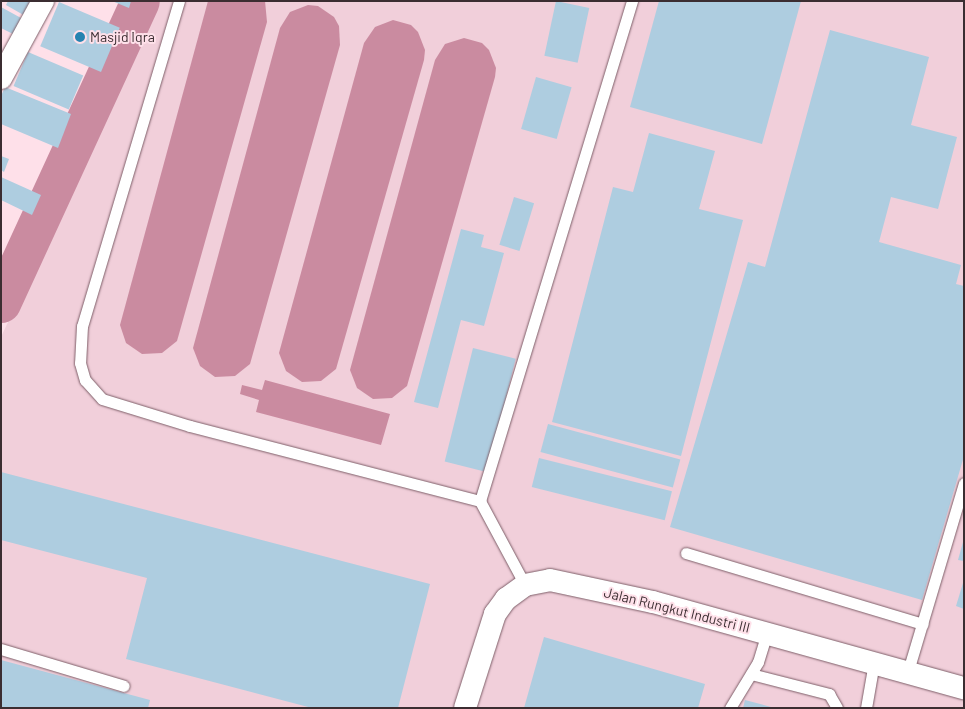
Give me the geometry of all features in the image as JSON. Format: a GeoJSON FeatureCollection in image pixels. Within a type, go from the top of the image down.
{"type":"FeatureCollection","features":[{"type":"Feature","properties":{"kind":"street"},"geometry":{"type":"LineString","coordinates":[[1,78],[43,1]]}},
{"type":"Feature","properties":{"kind":"street","name":"Jalan Rungkut Industri III"},"geometry":{"type":"LineString","coordinates":[[465,708],[495,614],[506,599],[525,585],[550,580],[653,602],[964,688]]}},
{"type":"Feature","properties":{"kind":"lane"},"geometry":{"type":"LineString","coordinates":[[179,1],[82,326],[80,363],[85,380],[102,399],[190,426],[480,501]]}},
{"type":"Feature","properties":{"kind":"lane"},"geometry":{"type":"LineString","coordinates":[[525,585],[480,501],[632,1]]}},
{"type":"Feature","properties":{"kind":"lane"},"geometry":{"type":"LineString","coordinates":[[908,672],[964,483]]}},
{"type":"Feature","properties":{"kind":"lane"},"geometry":{"type":"LineString","coordinates":[[686,552],[922,624]]}},
{"type":"Feature","properties":{"kind":"lane"},"geometry":{"type":"LineString","coordinates":[[730,708],[758,662],[767,633]]}},
{"type":"Feature","properties":{"kind":"lane"},"geometry":{"type":"LineString","coordinates":[[1,649],[124,686]]}},
{"type":"Feature","properties":{"kind":"lane"},"geometry":{"type":"LineString","coordinates":[[866,708],[866,689],[874,662]]}},
{"type":"Feature","properties":{"kind":"lane"},"geometry":{"type":"LineString","coordinates":[[751,674],[829,694],[837,708]]}},
{"type":"Feature","properties":{"kind":"shaded area"},"geometry":{"type":"Polygon","coordinates":[[[158,1],[964,1],[964,708],[1,708],[1,337],[158,1]]]}},
{"type":"Feature","properties":{"kind":"shaded area"},"geometry":{"type":"Polygon","coordinates":[[[208,1],[265,1],[267,22],[177,341],[162,353],[142,354],[126,343],[120,325],[208,1]]]}},
{"type":"Feature","properties":{"kind":"shaded area"},"geometry":{"type":"Polygon","coordinates":[[[308,5],[318,6],[334,17],[339,26],[340,45],[250,364],[235,376],[215,377],[200,366],[193,348],[280,28],[290,12],[308,5]]]}},
{"type":"Feature","properties":{"kind":"shaded area"},"geometry":{"type":"Polygon","coordinates":[[[393,20],[411,25],[418,32],[425,50],[424,60],[336,369],[321,381],[302,382],[286,371],[279,353],[364,43],[375,27],[393,20]]]}},
{"type":"Feature","properties":{"kind":"shaded area"},"geometry":{"type":"Polygon","coordinates":[[[464,38],[482,43],[489,50],[496,68],[495,77],[407,386],[392,398],[373,399],[357,388],[350,370],[435,60],[445,44],[464,38]]]}},
{"type":"Feature","properties":{"kind":"shaded area"},"geometry":{"type":"Polygon","coordinates":[[[265,380],[390,414],[381,445],[256,412],[259,400],[240,394],[242,385],[262,390],[265,380]]]}},
{"type":"Feature","properties":{"kind":"building"},"geometry":{"type":"Polygon","coordinates":[[[8,1],[32,1],[27,17],[6,5],[8,1]]]}},
{"type":"Feature","properties":{"kind":"building"},"geometry":{"type":"Polygon","coordinates":[[[112,1],[131,1],[129,8],[112,1]]]}},
{"type":"Feature","properties":{"kind":"building"},"geometry":{"type":"Polygon","coordinates":[[[556,1],[589,8],[578,63],[544,56],[556,1]]]}},
{"type":"Feature","properties":{"kind":"building"},"geometry":{"type":"Polygon","coordinates":[[[659,1],[801,1],[762,144],[630,107],[659,1]]]}},
{"type":"Feature","properties":{"kind":"building","name":"Masjid Iqra"},"geometry":{"type":"Polygon","coordinates":[[[59,2],[120,28],[101,72],[40,46],[59,2]]]}},
{"type":"Feature","properties":{"kind":"building"},"geometry":{"type":"Polygon","coordinates":[[[1,7],[21,18],[13,34],[1,28],[1,7]]]}},
{"type":"Feature","properties":{"kind":"building"},"geometry":{"type":"Polygon","coordinates":[[[830,30],[929,57],[911,125],[957,137],[938,209],[891,197],[879,242],[961,265],[956,284],[964,286],[964,456],[922,600],[670,527],[748,262],[765,267],[830,30]]]}},
{"type":"Feature","properties":{"kind":"building"},"geometry":{"type":"Polygon","coordinates":[[[28,52],[83,75],[69,110],[14,86],[28,52]]]}},
{"type":"Feature","properties":{"kind":"building"},"geometry":{"type":"Polygon","coordinates":[[[536,77],[572,87],[557,139],[521,129],[536,77]]]}},
{"type":"Feature","properties":{"kind":"building"},"geometry":{"type":"Polygon","coordinates":[[[5,87],[71,114],[58,148],[1,124],[1,96],[5,87]]]}},
{"type":"Feature","properties":{"kind":"building"},"geometry":{"type":"Polygon","coordinates":[[[649,133],[715,151],[699,209],[743,220],[681,456],[552,422],[613,187],[633,192],[649,133]]]}},
{"type":"Feature","properties":{"kind":"building"},"geometry":{"type":"Polygon","coordinates":[[[1,156],[9,159],[4,172],[1,170],[1,156]]]}},
{"type":"Feature","properties":{"kind":"building"},"geometry":{"type":"Polygon","coordinates":[[[1,177],[41,195],[32,215],[1,200],[1,177]]]}},
{"type":"Feature","properties":{"kind":"building"},"geometry":{"type":"Polygon","coordinates":[[[514,197],[534,203],[519,251],[499,245],[514,197]]]}},
{"type":"Feature","properties":{"kind":"building"},"geometry":{"type":"Polygon","coordinates":[[[461,229],[484,235],[481,247],[504,253],[484,326],[461,320],[438,408],[414,402],[461,229]]]}},
{"type":"Feature","properties":{"kind":"building"},"geometry":{"type":"Polygon","coordinates":[[[473,348],[516,359],[487,472],[445,462],[473,348]]]}},
{"type":"Feature","properties":{"kind":"building"},"geometry":{"type":"Polygon","coordinates":[[[548,424],[680,459],[673,487],[540,452],[548,424]]]}},
{"type":"Feature","properties":{"kind":"building"},"geometry":{"type":"Polygon","coordinates":[[[539,458],[672,491],[665,520],[532,487],[539,458]]]}},
{"type":"Feature","properties":{"kind":"building"},"geometry":{"type":"Polygon","coordinates":[[[1,472],[430,584],[398,708],[312,708],[126,659],[147,578],[1,540],[1,472]]]}},
{"type":"Feature","properties":{"kind":"building"},"geometry":{"type":"Polygon","coordinates":[[[964,542],[964,561],[958,560],[964,542]]]}},
{"type":"Feature","properties":{"kind":"building"},"geometry":{"type":"Polygon","coordinates":[[[964,583],[964,609],[956,606],[964,583]]]}},
{"type":"Feature","properties":{"kind":"building"},"geometry":{"type":"Polygon","coordinates":[[[544,637],[705,684],[698,708],[524,708],[544,637]]]}},
{"type":"Feature","properties":{"kind":"building"},"geometry":{"type":"Polygon","coordinates":[[[1,660],[150,700],[148,708],[1,708],[1,660]]]}},
{"type":"Feature","properties":{"kind":"building"},"geometry":{"type":"Polygon","coordinates":[[[745,700],[771,707],[771,708],[743,708],[745,700]]]}},
{"type":"Feature","properties":{"kind":"waterway"},"geometry":{"type":"LineString","coordinates":[[1,303],[140,1]]}},
{"type":"Feature","properties":{"kind":"place","name":"Masjid Iqra"},"geometry":{"type":"Point","coordinates":[80,37]}}]}
